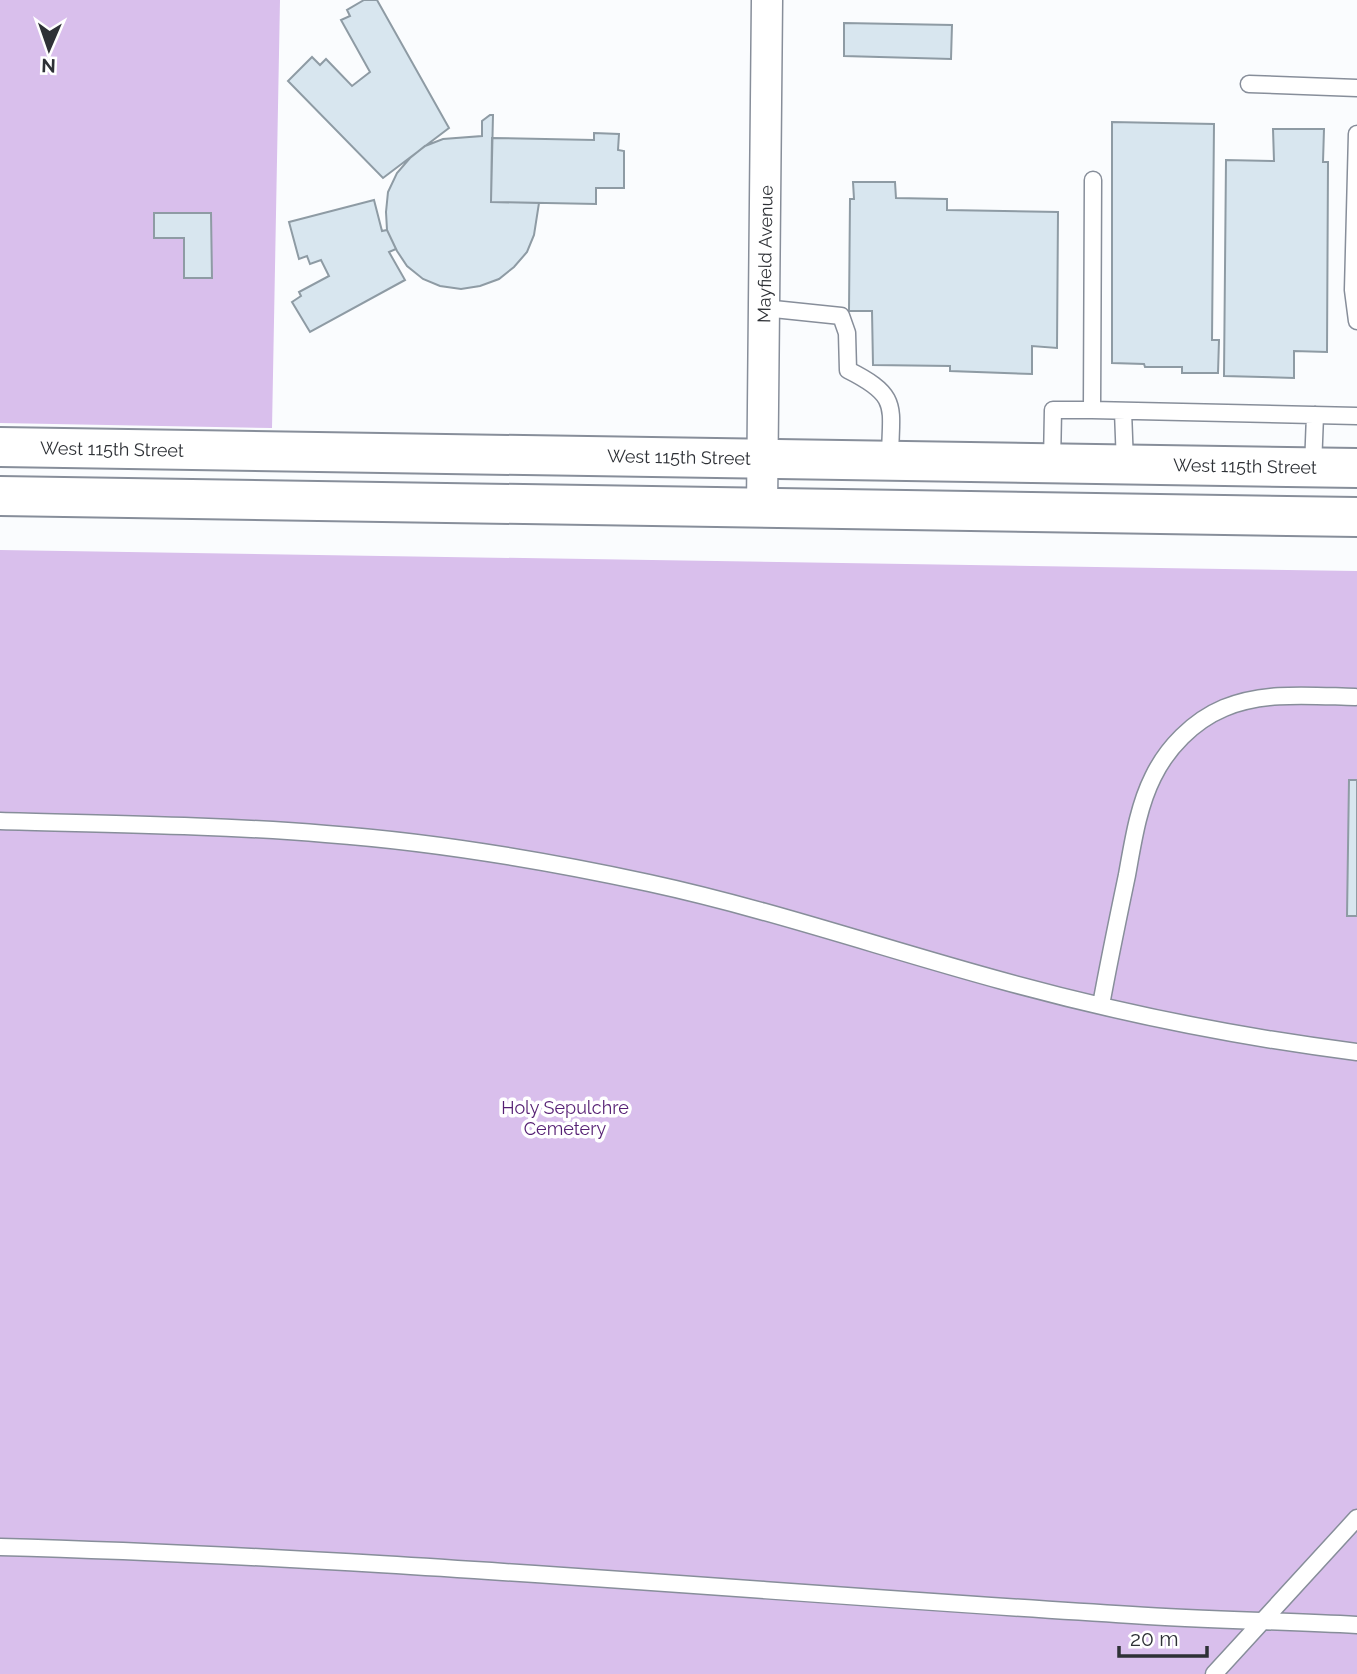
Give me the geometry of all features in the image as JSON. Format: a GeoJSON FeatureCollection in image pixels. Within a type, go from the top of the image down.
{"type":"FeatureCollection","features":[{"type":"Feature","properties":{"kind":"street","name":"Mayfield Avenue"},"geometry":{"type":"LineString","coordinates":[[762,508],[767,0]]}},
{"type":"Feature","properties":{"kind":"street","name":"West 115th Street"},"geometry":{"type":"LineString","coordinates":[[0,447],[1357,468]]}},
{"type":"Feature","properties":{"kind":"street"},"geometry":{"type":"LineString","coordinates":[[0,496],[1357,517]]}},
{"type":"Feature","properties":{"kind":"lane"},"geometry":{"type":"LineString","coordinates":[[1249,84],[1357,88]]}},
{"type":"Feature","properties":{"kind":"lane"},"geometry":{"type":"LineString","coordinates":[[1357,134],[1353,290],[1357,321]]}},
{"type":"Feature","properties":{"kind":"lane"},"geometry":{"type":"LineString","coordinates":[[1091,410],[1093,180]]}},
{"type":"Feature","properties":{"kind":"lane"},"geometry":{"type":"LineString","coordinates":[[764,308],[841,316],[847,332],[848,370],[879,387],[890,401],[890,461]]}},
{"type":"Feature","properties":{"kind":"lane"},"geometry":{"type":"LineString","coordinates":[[1052,463],[1053,410],[1357,416]]}},
{"type":"Feature","properties":{"kind":"lane"},"geometry":{"type":"LineString","coordinates":[[1123,411],[1125,464]]}},
{"type":"Feature","properties":{"kind":"lane"},"geometry":{"type":"LineString","coordinates":[[1313,467],[1315,415]]}},
{"type":"Feature","properties":{"kind":"lane"},"geometry":{"type":"LineString","coordinates":[[1101,1005],[1137,824],[1152,779],[1169,751],[1191,728],[1233,705],[1254,699],[1287,696],[1355,697]]}},
{"type":"Feature","properties":{"kind":"lane"},"geometry":{"type":"LineString","coordinates":[[0,821],[160,825],[327,834],[404,841],[560,864],[728,902],[1005,982],[1101,1005],[1192,1025],[1357,1052]]}},
{"type":"Feature","properties":{"kind":"lane"},"geometry":{"type":"LineString","coordinates":[[1214,1674],[1357,1518]]}},
{"type":"Feature","properties":{"kind":"lane"},"geometry":{"type":"LineString","coordinates":[[0,1547],[114,1550],[433,1567],[1135,1615],[1357,1625]]}},
{"type":"Feature","properties":{"kind":"green space"},"geometry":{"type":"Polygon","coordinates":[[[0,0],[280,0],[272,428],[0,423],[0,0]]]}},
{"type":"Feature","properties":{"kind":"green space","name":"Holy Sepulchre Cemetery"},"geometry":{"type":"Polygon","coordinates":[[[0,550],[1357,571],[1357,1674],[0,1674],[0,550]]]}},
{"type":"Feature","properties":{"kind":"building"},"geometry":{"type":"Polygon","coordinates":[[[364,0],[377,0],[449,128],[383,178],[288,81],[312,57],[320,65],[326,59],[352,86],[370,72],[341,20],[350,16],[347,10],[364,0]]]}},
{"type":"Feature","properties":{"kind":"building"},"geometry":{"type":"Polygon","coordinates":[[[844,23],[952,25],[951,59],[844,56],[844,23]]]}},
{"type":"Feature","properties":{"kind":"building"},"geometry":{"type":"Polygon","coordinates":[[[493,115],[491,202],[539,203],[534,235],[527,252],[499,279],[461,289],[440,286],[423,279],[407,266],[397,251],[387,230],[388,192],[397,173],[425,146],[443,139],[482,136],[482,121],[493,115]]]}},
{"type":"Feature","properties":{"kind":"building"},"geometry":{"type":"Polygon","coordinates":[[[1112,122],[1214,124],[1212,340],[1219,340],[1218,373],[1182,373],[1182,367],[1145,367],[1144,364],[1112,363],[1112,122]]]}},
{"type":"Feature","properties":{"kind":"building"},"geometry":{"type":"Polygon","coordinates":[[[1273,129],[1324,129],[1323,162],[1328,162],[1327,352],[1294,351],[1294,378],[1224,376],[1226,160],[1274,161],[1273,129]]]}},
{"type":"Feature","properties":{"kind":"building"},"geometry":{"type":"Polygon","coordinates":[[[594,133],[619,134],[618,150],[624,151],[624,188],[596,188],[596,204],[491,202],[492,138],[594,140],[594,133]]]}},
{"type":"Feature","properties":{"kind":"building"},"geometry":{"type":"Polygon","coordinates":[[[853,182],[895,182],[896,198],[947,199],[947,210],[1058,212],[1057,348],[1032,346],[1032,374],[950,371],[950,366],[873,365],[872,311],[849,311],[850,199],[854,199],[853,182]]]}},
{"type":"Feature","properties":{"kind":"building"},"geometry":{"type":"Polygon","coordinates":[[[374,200],[382,231],[387,230],[396,249],[389,252],[405,280],[310,332],[292,302],[301,296],[299,292],[329,276],[321,260],[310,264],[307,256],[299,259],[289,222],[374,200]]]}},
{"type":"Feature","properties":{"kind":"building"},"geometry":{"type":"Polygon","coordinates":[[[154,213],[211,213],[212,278],[184,278],[184,238],[154,238],[154,213]]]}},
{"type":"Feature","properties":{"kind":"building"},"geometry":{"type":"Polygon","coordinates":[[[1349,780],[1357,780],[1357,916],[1347,916],[1349,780]]]}}]}
